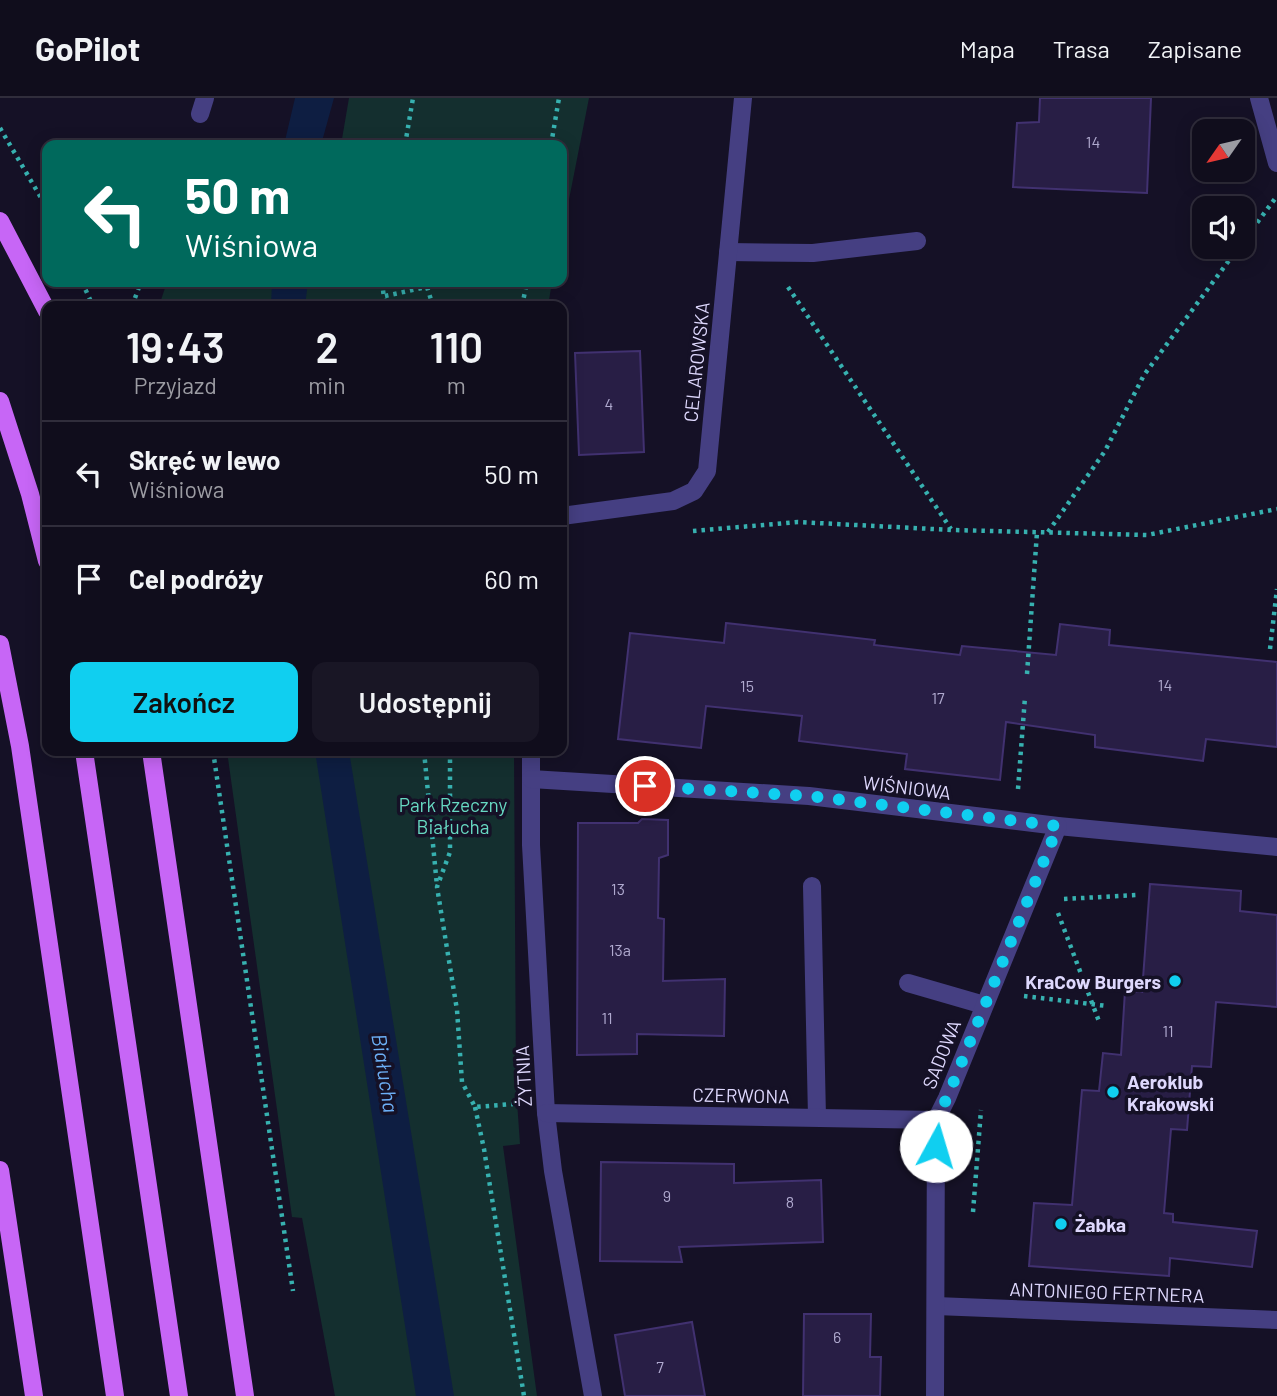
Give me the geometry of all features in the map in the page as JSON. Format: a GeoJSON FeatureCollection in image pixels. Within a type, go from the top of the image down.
{"type":"FeatureCollection","features":[{"type":"Feature","properties":{"kind":"main road"},"geometry":{"type":"LineString","coordinates":[[0,221],[42,301]]}},
{"type":"Feature","properties":{"kind":"main road"},"geometry":{"type":"LineString","coordinates":[[0,401],[42,541]]}},
{"type":"Feature","properties":{"kind":"main road"},"geometry":{"type":"LineString","coordinates":[[0,645],[20,746],[115,1396]]}},
{"type":"Feature","properties":{"kind":"main road"},"geometry":{"type":"LineString","coordinates":[[85,756],[179,1396]]}},
{"type":"Feature","properties":{"kind":"main road"},"geometry":{"type":"LineString","coordinates":[[152,756],[245,1396]]}},
{"type":"Feature","properties":{"kind":"main road"},"geometry":{"type":"LineString","coordinates":[[0,1171],[34,1396]]}},
{"type":"Feature","properties":{"kind":"street","name":"CELAROWSKA"},"geometry":{"type":"LineString","coordinates":[[567,515],[673,501],[694,491],[707,471],[743,98]]}},
{"type":"Feature","properties":{"kind":"street"},"geometry":{"type":"LineString","coordinates":[[1259,98],[1277,163]]}},
{"type":"Feature","properties":{"kind":"street"},"geometry":{"type":"LineString","coordinates":[[728,252],[813,253],[917,241]]}},
{"type":"Feature","properties":{"kind":"street","name":"ŻYTNIA"},"geometry":{"type":"LineString","coordinates":[[531,756],[531,845],[545,1107],[553,1171],[593,1396]]}},
{"type":"Feature","properties":{"kind":"street","name":"WIŚNIOWA"},"geometry":{"type":"LineString","coordinates":[[531,779],[809,796],[1058,826],[1277,847]]}},
{"type":"Feature","properties":{"kind":"street","name":"SADOWA"},"geometry":{"type":"LineString","coordinates":[[935,1396],[936,1119],[1058,826]]}},
{"type":"Feature","properties":{"kind":"street"},"geometry":{"type":"LineString","coordinates":[[813,886],[817,1117]]}},
{"type":"Feature","properties":{"kind":"street"},"geometry":{"type":"LineString","coordinates":[[908,983],[986,998]]}},
{"type":"Feature","properties":{"kind":"street","name":"CZERWONA"},"geometry":{"type":"LineString","coordinates":[[545,1107],[936,1119]]}},
{"type":"Feature","properties":{"kind":"street","name":"ANTONIEGO FERTNERA"},"geometry":{"type":"LineString","coordinates":[[936,1306],[1277,1320]]}},
{"type":"Feature","properties":{"kind":"path"},"geometry":{"type":"LineString","coordinates":[[406,140],[413,98]]}},
{"type":"Feature","properties":{"kind":"path"},"geometry":{"type":"LineString","coordinates":[[552,140],[559,98]]}},
{"type":"Feature","properties":{"kind":"path"},"geometry":{"type":"LineString","coordinates":[[0,128],[42,199]]}},
{"type":"Feature","properties":{"kind":"path"},"geometry":{"type":"LineString","coordinates":[[1255,226],[1277,196]]}},
{"type":"Feature","properties":{"kind":"path"},"geometry":{"type":"LineString","coordinates":[[765,253],[952,530]]}},
{"type":"Feature","properties":{"kind":"path"},"geometry":{"type":"LineString","coordinates":[[1047,532],[1105,452],[1144,375],[1231,259]]}},
{"type":"Feature","properties":{"kind":"path"},"geometry":{"type":"LineString","coordinates":[[383,287],[385,301]]}},
{"type":"Feature","properties":{"kind":"path"},"geometry":{"type":"LineString","coordinates":[[385,296],[427,287],[431,301]]}},
{"type":"Feature","properties":{"kind":"path"},"geometry":{"type":"LineString","coordinates":[[689,531],[798,522],[952,530],[1147,535],[1277,509]]}},
{"type":"Feature","properties":{"kind":"path"},"geometry":{"type":"LineString","coordinates":[[1027,674],[1037,532]]}},
{"type":"Feature","properties":{"kind":"path"},"geometry":{"type":"LineString","coordinates":[[1270,649],[1277,589]]}},
{"type":"Feature","properties":{"kind":"path"},"geometry":{"type":"LineString","coordinates":[[1015,821],[1025,697]]}},
{"type":"Feature","properties":{"kind":"path"},"geometry":{"type":"LineString","coordinates":[[214,756],[293,1291]]}},
{"type":"Feature","properties":{"kind":"path"},"geometry":{"type":"LineString","coordinates":[[424,756],[437,887],[457,1010],[462,1082],[475,1107],[484,1149],[524,1396]]}},
{"type":"Feature","properties":{"kind":"path"},"geometry":{"type":"LineString","coordinates":[[437,887],[450,852],[450,756]]}},
{"type":"Feature","properties":{"kind":"path"},"geometry":{"type":"LineString","coordinates":[[1031,892],[1053,900],[1137,895]]}},
{"type":"Feature","properties":{"kind":"path"},"geometry":{"type":"LineString","coordinates":[[1053,900],[1100,1024]]}},
{"type":"Feature","properties":{"kind":"path"},"geometry":{"type":"LineString","coordinates":[[1023,996],[1027,984]]}},
{"type":"Feature","properties":{"kind":"path"},"geometry":{"type":"LineString","coordinates":[[986,998],[1023,996],[1107,1006]]}},
{"type":"Feature","properties":{"kind":"path"},"geometry":{"type":"LineString","coordinates":[[972,1218],[980,1111],[985,1098]]}},
{"type":"Feature","properties":{"kind":"path"},"geometry":{"type":"LineString","coordinates":[[475,1107],[545,1107]]}},
{"type":"Feature","properties":{"kind":"green space"},"geometry":{"type":"Polygon","coordinates":[[[349,98],[589,98],[567,210],[567,140],[342,140],[349,98]]]}},
{"type":"Feature","properties":{"kind":"green space"},"geometry":{"type":"Polygon","coordinates":[[[165,287],[551,287],[549,301],[161,301],[165,287]]]}},
{"type":"Feature","properties":{"kind":"green space","name":"Park Rzeczny Białucha"},"geometry":{"type":"Polygon","coordinates":[[[228,756],[514,756],[516,1087],[520,1144],[503,1146],[537,1396],[335,1396],[302,1218],[292,1217],[228,756]]]}},
{"type":"Feature","properties":{"kind":"water"},"geometry":{"type":"Polygon","coordinates":[[[295,98],[334,98],[322,140],[285,140],[295,98]]]}},
{"type":"Feature","properties":{"kind":"water"},"geometry":{"type":"Polygon","coordinates":[[[272,287],[307,287],[306,301],[271,301],[272,287]]]}},
{"type":"Feature","properties":{"kind":"water","name":"Białucha"},"geometry":{"type":"Polygon","coordinates":[[[316,756],[350,756],[454,1396],[416,1396],[316,756]]]}},
{"type":"Feature","properties":{"kind":"building"},"geometry":{"type":"Polygon","coordinates":[[[1040,98],[1151,98],[1147,193],[1013,187],[1017,123],[1039,122],[1040,98]]]}},
{"type":"Feature","properties":{"kind":"building"},"geometry":{"type":"Polygon","coordinates":[[[640,351],[644,452],[579,455],[575,353],[640,351]]]}},
{"type":"Feature","properties":{"kind":"building"},"geometry":{"type":"Polygon","coordinates":[[[726,623],[875,640],[874,645],[960,655],[962,646],[1056,655],[1060,624],[1110,630],[1109,645],[1277,662],[1277,747],[1206,739],[1203,761],[1095,747],[1095,735],[1006,722],[1000,780],[905,769],[907,754],[799,741],[802,716],[706,706],[701,748],[618,739],[630,633],[724,643],[726,623]]]}},
{"type":"Feature","properties":{"kind":"building"},"geometry":{"type":"Polygon","coordinates":[[[642,819],[668,820],[668,855],[659,858],[658,918],[664,919],[663,981],[725,979],[724,1036],[637,1034],[637,1054],[577,1055],[578,823],[638,823],[642,819]]]}},
{"type":"Feature","properties":{"kind":"building"},"geometry":{"type":"Polygon","coordinates":[[[1150,884],[1241,891],[1240,911],[1277,915],[1277,1007],[1216,1002],[1211,1067],[1192,1066],[1187,1130],[1171,1129],[1164,1213],[1173,1214],[1173,1222],[1257,1231],[1252,1267],[1170,1258],[1169,1276],[1029,1266],[1034,1203],[1072,1205],[1082,1090],[1099,1091],[1103,1053],[1121,1055],[1125,991],[1142,992],[1150,884]]]}},
{"type":"Feature","properties":{"kind":"building"},"geometry":{"type":"Polygon","coordinates":[[[601,1162],[734,1164],[734,1183],[821,1180],[823,1242],[679,1247],[682,1262],[600,1261],[601,1162]]]}},
{"type":"Feature","properties":{"kind":"building"},"geometry":{"type":"Polygon","coordinates":[[[804,1314],[871,1314],[870,1357],[881,1357],[880,1396],[803,1396],[804,1314]]]}},
{"type":"Feature","properties":{"kind":"building"},"geometry":{"type":"Polygon","coordinates":[[[692,1322],[705,1396],[625,1396],[615,1335],[692,1322]]]}},
{"type":"Feature","properties":{"kind":"place","name":"KraCow Burgers"},"geometry":{"type":"Point","coordinates":[1175,981]}},
{"type":"Feature","properties":{"kind":"place","name":"Aeroklub Krakowski"},"geometry":{"type":"Point","coordinates":[1113,1092]}},
{"type":"Feature","properties":{"kind":"place","name":"Żabka"},"geometry":{"type":"Point","coordinates":[1061,1224]}},
{"type":"Feature","properties":{"kind":"route"},"geometry":{"type":"LineString","coordinates":[[645,786],[809,796],[1058,826],[936,1119],[936,1146]]}}]}
